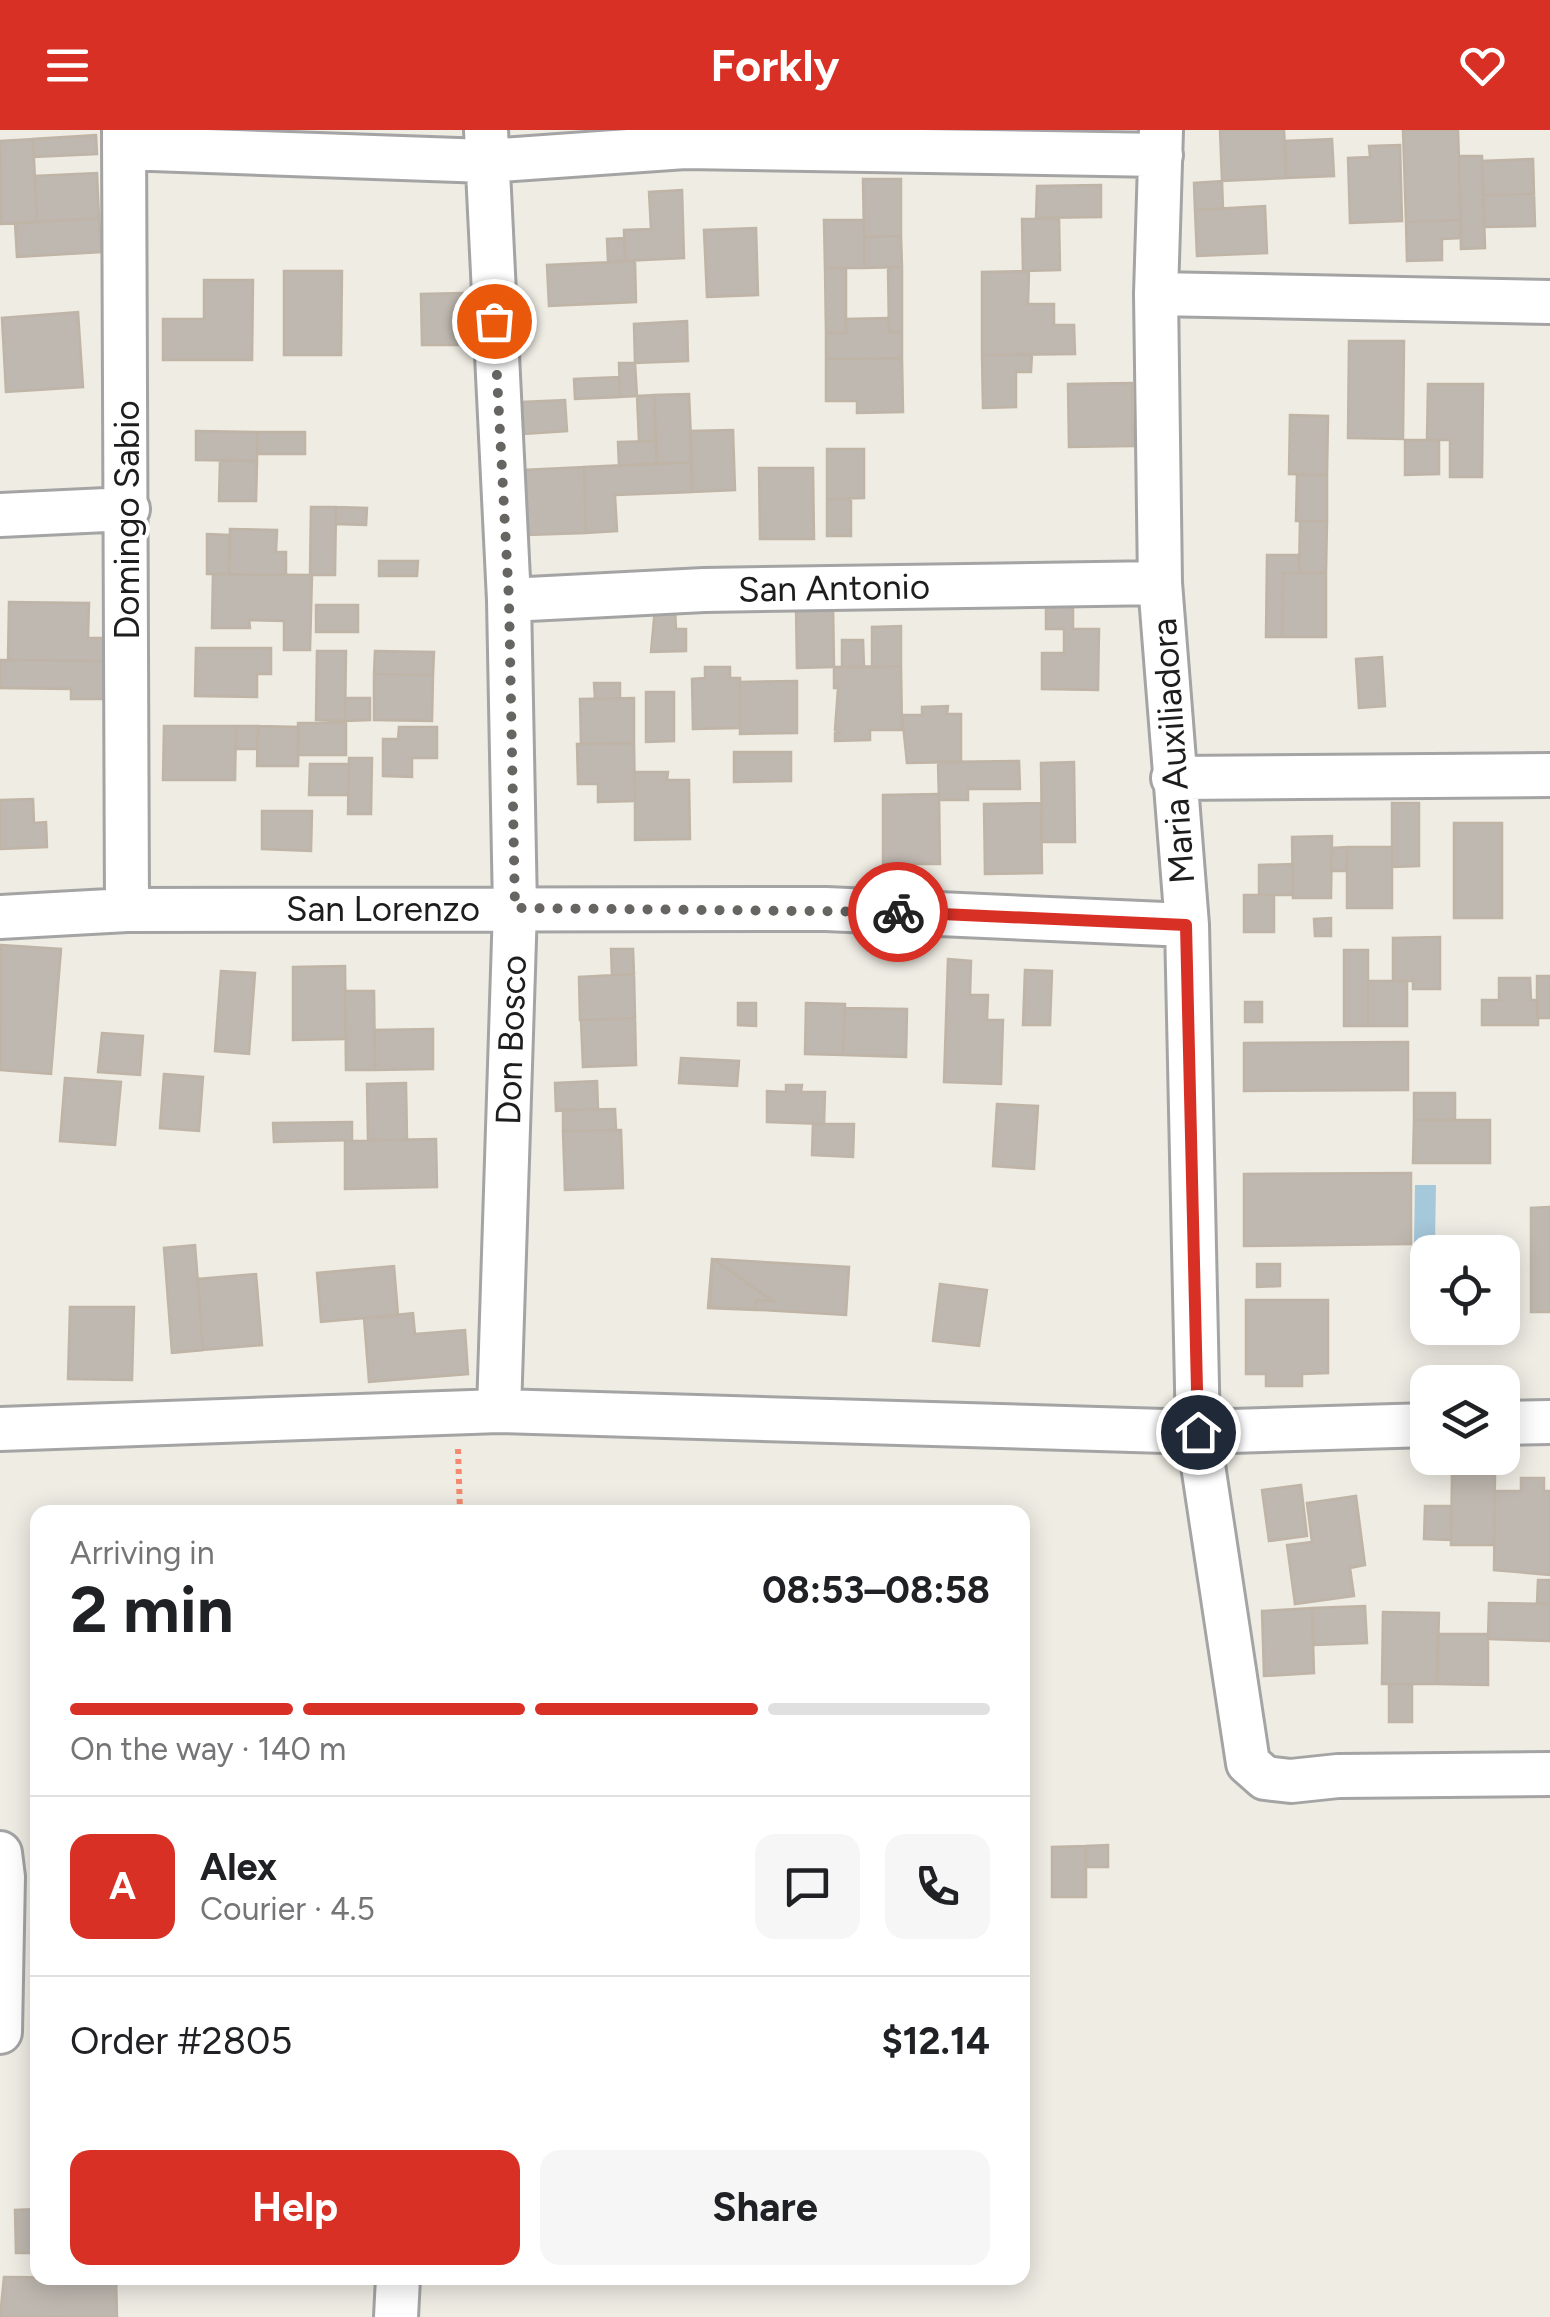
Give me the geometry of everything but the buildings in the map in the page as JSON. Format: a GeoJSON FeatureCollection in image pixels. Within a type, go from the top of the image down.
{"type":"FeatureCollection","features":[{"type":"Feature","properties":{"kind":"street"},"geometry":{"type":"LineString","coordinates":[[124,139],[685,148],[1161,142]]}},
{"type":"Feature","properties":{"kind":"street","name":"Domingo Sabio"},"geometry":{"type":"LineString","coordinates":[[124,139],[127,910]]}},
{"type":"Feature","properties":{"kind":"street","name":"Maria Auxiliadora"},"geometry":{"type":"LineString","coordinates":[[1161,142],[1156,294],[1160,584],[1186,925],[1198,1432],[1248,1763],[1264,1778],[1291,1782],[1338,1776],[1550,1774]]}},
{"type":"Feature","properties":{"kind":"street","name":"Don Bosco"},"geometry":{"type":"LineString","coordinates":[[478,1411],[515,908],[509,600],[486,146]]}},
{"type":"Feature","properties":{"kind":"street"},"geometry":{"type":"LineString","coordinates":[[1156,294],[1550,302]]}},
{"type":"Feature","properties":{"kind":"street"},"geometry":{"type":"LineString","coordinates":[[0,514],[128,509]]}},
{"type":"Feature","properties":{"kind":"street","name":"San Antonio"},"geometry":{"type":"LineString","coordinates":[[509,600],[704,590],[1160,584]]}},
{"type":"Feature","properties":{"kind":"street"},"geometry":{"type":"LineString","coordinates":[[1173,778],[1550,775]]}},
{"type":"Feature","properties":{"kind":"street","name":"San Lorenzo"},"geometry":{"type":"LineString","coordinates":[[0,917],[127,910],[826,909],[1186,925]]}},
{"type":"Feature","properties":{"kind":"street"},"geometry":{"type":"LineString","coordinates":[[0,1428],[478,1411],[1198,1432],[1410,1426]]}},
{"type":"Feature","properties":{"kind":"street"},"geometry":{"type":"LineString","coordinates":[[1520,1423],[1550,1422]]}},
{"type":"Feature","properties":{"kind":"street"},"geometry":{"type":"LineString","coordinates":[[0,1852],[13,2022]]}},
{"type":"Feature","properties":{"kind":"street"},"geometry":{"type":"LineString","coordinates":[[396,2317],[398,2285]]}},
{"type":"Feature","properties":{"kind":"path"},"geometry":{"type":"LineString","coordinates":[[461,1505],[478,1411]]}},
{"type":"Feature","properties":{"kind":"water"},"geometry":{"type":"Polygon","coordinates":[[[1415,1185],[1436,1185],[1435,1235],[1414,1235],[1415,1185]]]}},
{"type":"Feature","properties":{"kind":"way so far"},"geometry":{"type":"LineString","coordinates":[[494,321],[509,600],[515,908],[898,912]]}},
{"type":"Feature","properties":{"kind":"route"},"geometry":{"type":"LineString","coordinates":[[898,912],[1186,925],[1198,1432]]}}]}
